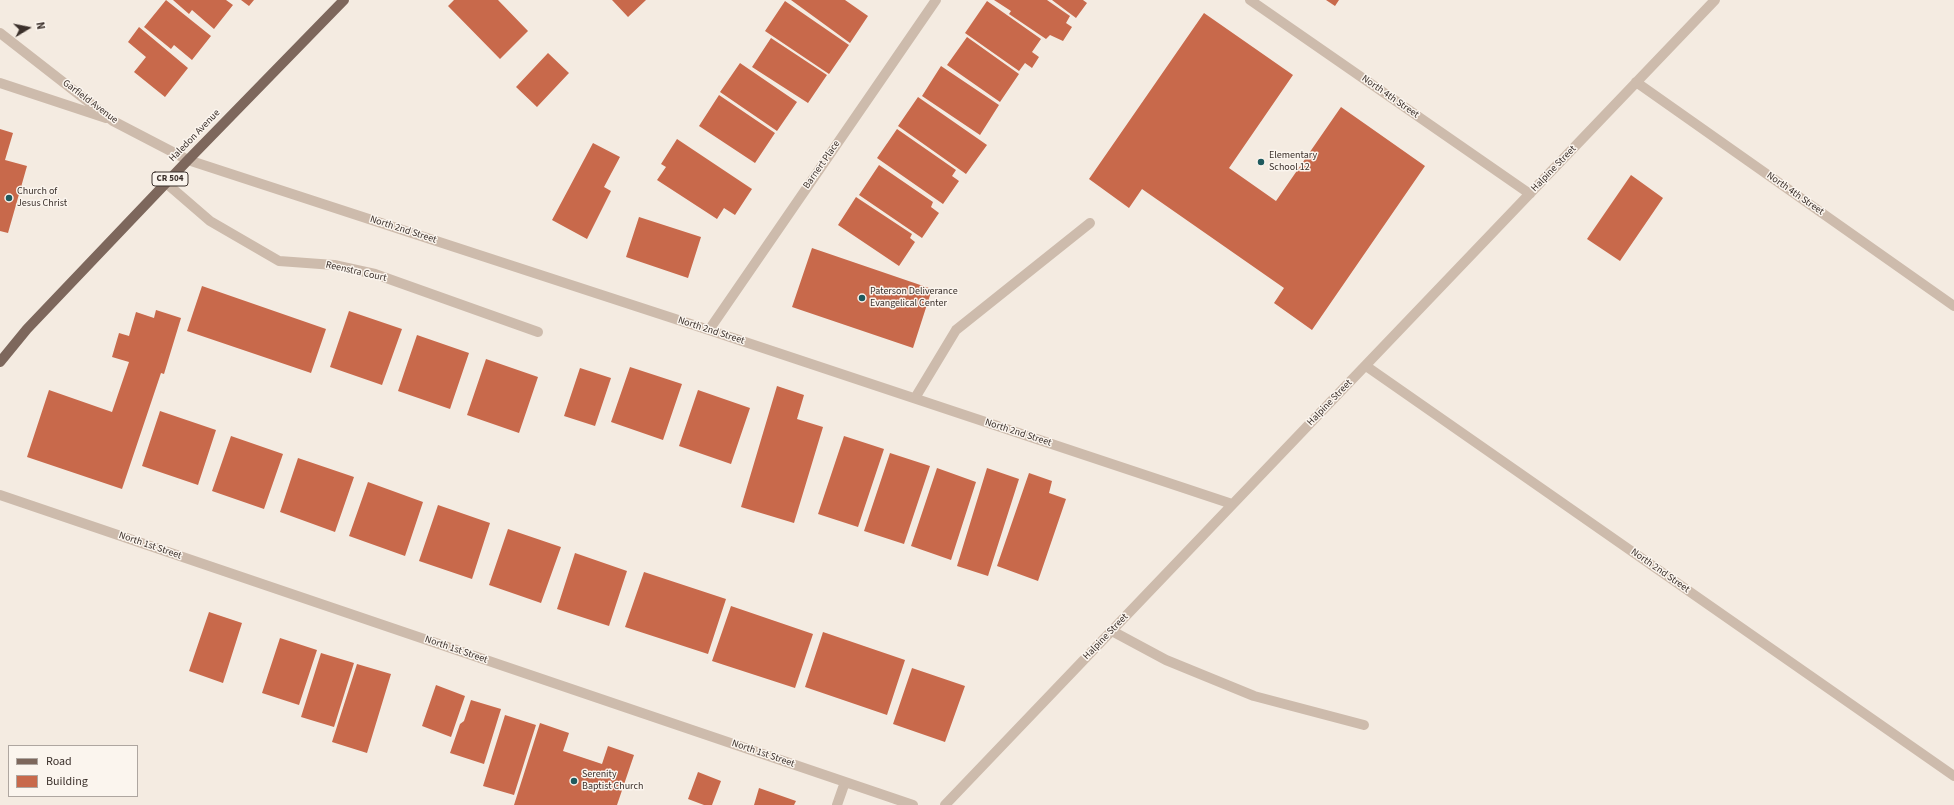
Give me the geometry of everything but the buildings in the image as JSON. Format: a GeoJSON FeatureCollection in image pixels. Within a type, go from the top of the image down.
{"type":"FeatureCollection","features":[{"type":"Feature","properties":{"kind":"main road","name":"Haledon Avenue"},"geometry":{"type":"LineString","coordinates":[[0,362],[27,330],[166,183],[344,0]]}},
{"type":"Feature","properties":{"kind":"street","name":"Barnert Place"},"geometry":{"type":"LineString","coordinates":[[709,330],[936,0]]}},
{"type":"Feature","properties":{"kind":"street","name":"North 4th Street"},"geometry":{"type":"LineString","coordinates":[[1250,0],[1530,194]]}},
{"type":"Feature","properties":{"kind":"street","name":"Halpine Street"},"geometry":{"type":"LineString","coordinates":[[945,805],[1715,0]]}},
{"type":"Feature","properties":{"kind":"street","name":"Garfield Avenue"},"geometry":{"type":"LineString","coordinates":[[0,33],[113,121],[188,160]]}},
{"type":"Feature","properties":{"kind":"street","name":"North 4th Street"},"geometry":{"type":"LineString","coordinates":[[1636,82],[1954,306]]}},
{"type":"Feature","properties":{"kind":"street"},"geometry":{"type":"LineString","coordinates":[[0,83],[113,121]]}},
{"type":"Feature","properties":{"kind":"street","name":"North 2nd Street"},"geometry":{"type":"LineString","coordinates":[[188,160],[709,330],[1232,504]]}},
{"type":"Feature","properties":{"kind":"street","name":"Reenstra Court"},"geometry":{"type":"LineString","coordinates":[[166,183],[210,222],[279,261],[334,265],[375,274],[538,332]]}},
{"type":"Feature","properties":{"kind":"street"},"geometry":{"type":"LineString","coordinates":[[915,398],[956,330],[1090,223]]}},
{"type":"Feature","properties":{"kind":"street","name":"North 2nd Street"},"geometry":{"type":"LineString","coordinates":[[1366,366],[1954,776]]}},
{"type":"Feature","properties":{"kind":"street","name":"North 1st Street"},"geometry":{"type":"LineString","coordinates":[[0,495],[913,805]]}},
{"type":"Feature","properties":{"kind":"street"},"geometry":{"type":"LineString","coordinates":[[1112,631],[1166,660],[1254,696],[1364,726]]}},
{"type":"Feature","properties":{"kind":"street"},"geometry":{"type":"LineString","coordinates":[[837,805],[845,782]]}},
{"type":"Feature","properties":{"kind":"place","name":"Elementary School 12"},"geometry":{"type":"Point","coordinates":[1261,162]}},
{"type":"Feature","properties":{"kind":"place","name":"Church of Jesus Christ"},"geometry":{"type":"Point","coordinates":[9,198]}},
{"type":"Feature","properties":{"kind":"place","name":"Paterson Deliverance Evangelical Center"},"geometry":{"type":"Point","coordinates":[862,298]}},
{"type":"Feature","properties":{"kind":"place","name":"Serenity Baptist Church"},"geometry":{"type":"Point","coordinates":[574,781]}}]}
